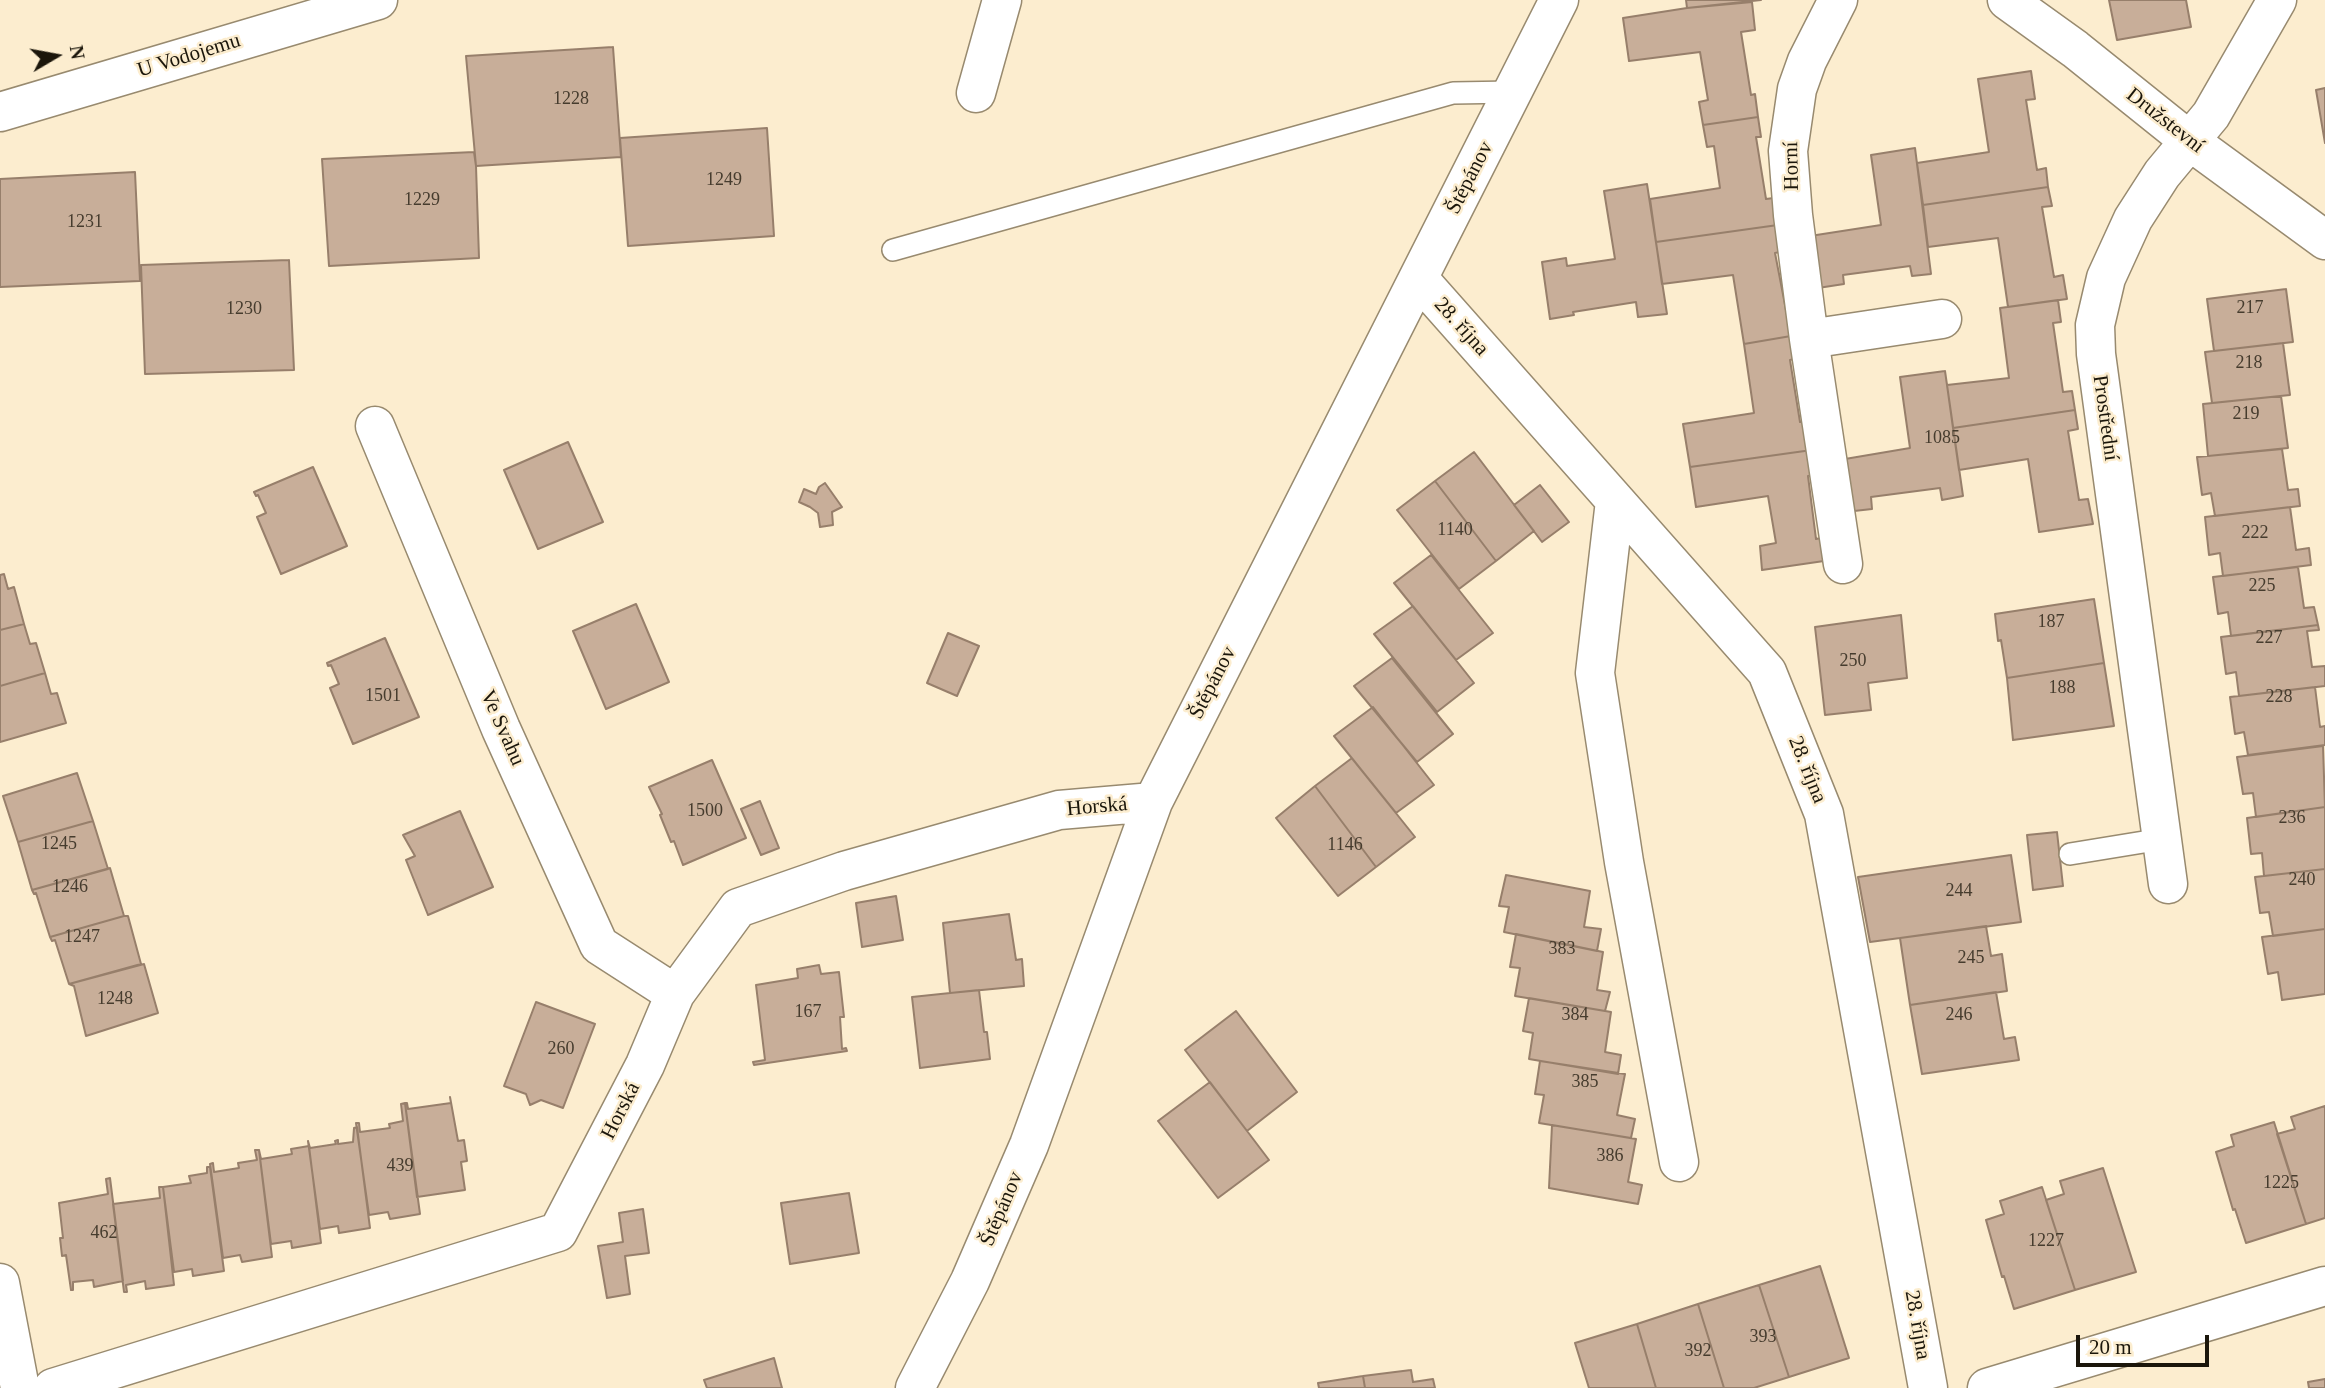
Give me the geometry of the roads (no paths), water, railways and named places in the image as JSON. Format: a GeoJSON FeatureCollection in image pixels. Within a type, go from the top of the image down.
{"type":"FeatureCollection","features":[{"type":"Feature","properties":{"kind":"street","name":"U Vodojemu"},"geometry":{"type":"LineString","coordinates":[[0,112],[378,0]]}},
{"type":"Feature","properties":{"kind":"street"},"geometry":{"type":"LineString","coordinates":[[976,93],[1002,0]]}},
{"type":"Feature","properties":{"kind":"street","name":"Štěpánov"},"geometry":{"type":"LineString","coordinates":[[915,1388],[970,1281],[1029,1145],[1153,802],[1559,0]]}},
{"type":"Feature","properties":{"kind":"street","name":"Horní"},"geometry":{"type":"LineString","coordinates":[[1838,0],[1807,61],[1797,89],[1788,151],[1793,215],[1809,339],[1843,564]]}},
{"type":"Feature","properties":{"kind":"street","name":"Družstevní"},"geometry":{"type":"LineString","coordinates":[[2007,0],[2075,49],[2191,142],[2325,240]]}},
{"type":"Feature","properties":{"kind":"street","name":"Prostřední"},"geometry":{"type":"LineString","coordinates":[[2168,884],[2096,354],[2095,324],[2106,278],[2133,219],[2162,174],[2191,142],[2229,87],[2277,0]]}},
{"type":"Feature","properties":{"kind":"street","name":"28. října"},"geometry":{"type":"LineString","coordinates":[[1419,279],[1767,672],[1824,814],[1928,1388]]}},
{"type":"Feature","properties":{"kind":"street"},"geometry":{"type":"LineString","coordinates":[[1809,339],[1942,319]]}},
{"type":"Feature","properties":{"kind":"street","name":"Ve Svahu"},"geometry":{"type":"LineString","coordinates":[[374,426],[501,729],[599,945],[675,994]]}},
{"type":"Feature","properties":{"kind":"street"},"geometry":{"type":"LineString","coordinates":[[1615,501],[1595,673],[1624,862],[1679,1162]]}},
{"type":"Feature","properties":{"kind":"street","name":"Horská"},"geometry":{"type":"LineString","coordinates":[[53,1388],[558,1232],[645,1065],[675,994],[738,908],[844,871],[1059,810],[1153,802]]}},
{"type":"Feature","properties":{"kind":"street"},"geometry":{"type":"LineString","coordinates":[[0,1283],[20,1388]]}},
{"type":"Feature","properties":{"kind":"street"},"geometry":{"type":"LineString","coordinates":[[1987,1388],[2325,1286]]}},
{"type":"Feature","properties":{"kind":"lane"},"geometry":{"type":"LineString","coordinates":[[894,250],[1453,93],[1513,92]]}},
{"type":"Feature","properties":{"kind":"lane"},"geometry":{"type":"LineString","coordinates":[[2070,854],[2162,839]]}}]}
